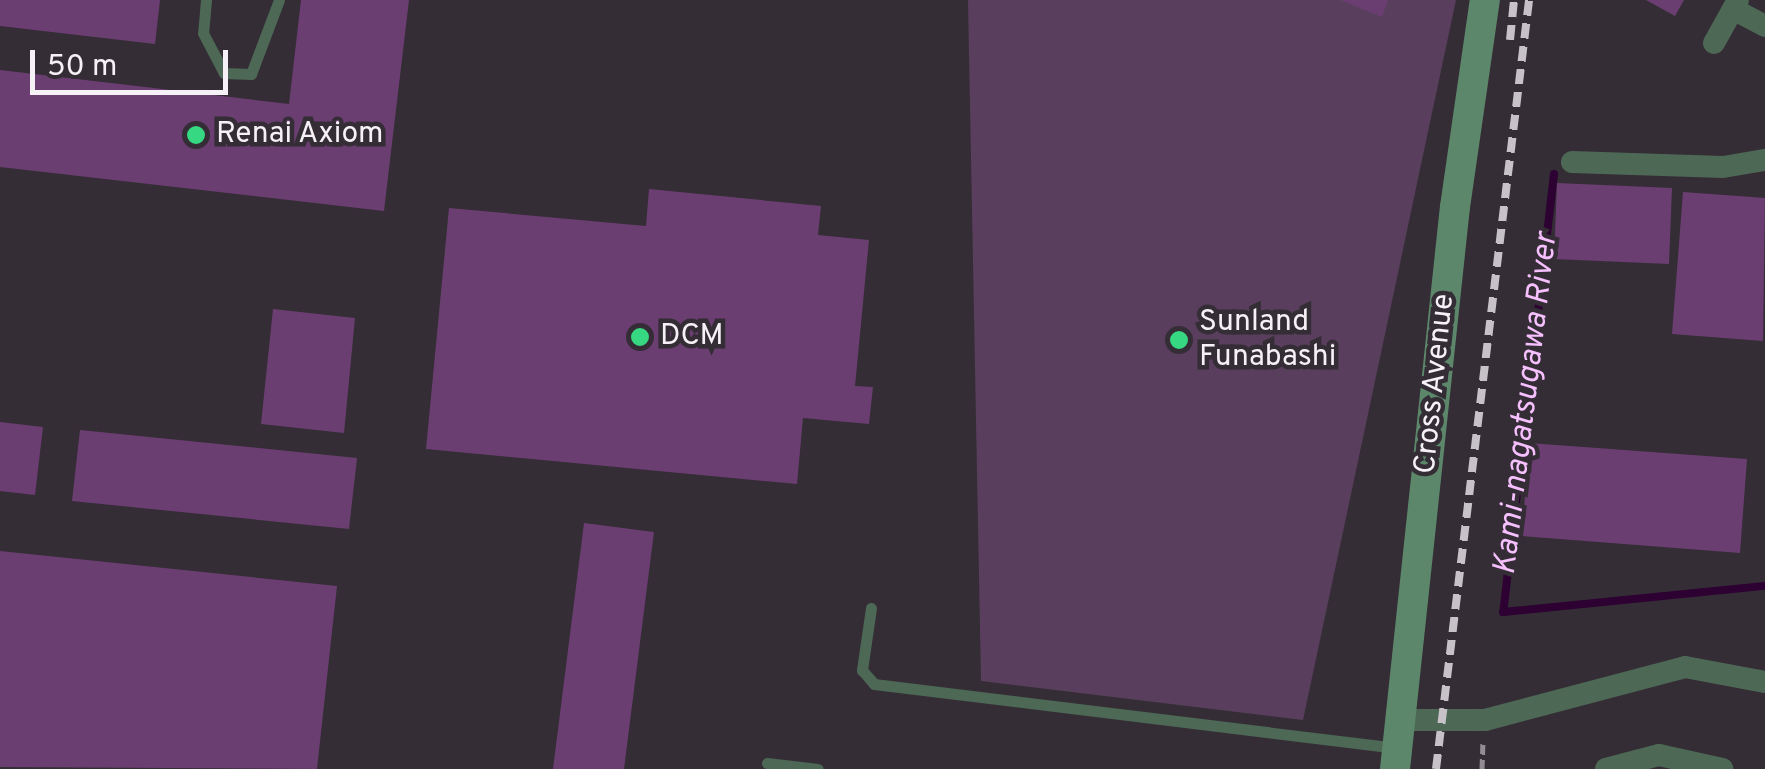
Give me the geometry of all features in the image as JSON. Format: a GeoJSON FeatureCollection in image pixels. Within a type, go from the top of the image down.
{"type":"FeatureCollection","features":[{"type":"Feature","properties":{"kind":"street","name":"Cross Avenue"},"geometry":{"type":"LineString","coordinates":[[1397,746],[1456,207],[1485,0]]}},
{"type":"Feature","properties":{"kind":"street"},"geometry":{"type":"LineString","coordinates":[[1714,44],[1735,4],[1765,26]]}},
{"type":"Feature","properties":{"kind":"street"},"geometry":{"type":"LineString","coordinates":[[1572,162],[1723,167],[1765,160]]}},
{"type":"Feature","properties":{"kind":"street"},"geometry":{"type":"LineString","coordinates":[[1397,746],[1685,667],[1765,681]]}},
{"type":"Feature","properties":{"kind":"street"},"geometry":{"type":"LineString","coordinates":[[1606,769],[1659,755],[1722,769]]}},
{"type":"Feature","properties":{"kind":"lane"},"geometry":{"type":"LineString","coordinates":[[206,0],[203,33],[224,72],[250,74],[279,0]]}},
{"type":"Feature","properties":{"kind":"lane"},"geometry":{"type":"LineString","coordinates":[[871,608],[862,670],[874,684],[1397,746]]}},
{"type":"Feature","properties":{"kind":"lane"},"geometry":{"type":"LineString","coordinates":[[767,763],[818,769]]}},
{"type":"Feature","properties":{"kind":"shaded area","name":"Sunland Funabashi"},"geometry":{"type":"Polygon","coordinates":[[[968,0],[1456,0],[1303,720],[981,681],[968,0]]]}},
{"type":"Feature","properties":{"kind":"building"},"geometry":{"type":"Polygon","coordinates":[[[0,0],[160,0],[155,44],[0,26],[0,0]]]}},
{"type":"Feature","properties":{"kind":"building","name":"Renai Axiom"},"geometry":{"type":"Polygon","coordinates":[[[301,0],[409,0],[384,211],[0,167],[0,70],[289,104],[301,0]]]}},
{"type":"Feature","properties":{"kind":"building"},"geometry":{"type":"Polygon","coordinates":[[[1340,0],[1388,0],[1382,17],[1340,0]]]}},
{"type":"Feature","properties":{"kind":"building"},"geometry":{"type":"Polygon","coordinates":[[[1646,0],[1684,0],[1675,16],[1646,0]]]}},
{"type":"Feature","properties":{"kind":"building"},"geometry":{"type":"Polygon","coordinates":[[[1557,183],[1672,188],[1669,264],[1554,259],[1557,183]]]}},
{"type":"Feature","properties":{"kind":"building"},"geometry":{"type":"Polygon","coordinates":[[[649,189],[821,206],[818,235],[869,240],[855,386],[873,387],[869,424],[803,418],[797,484],[426,449],[449,208],[646,226],[649,189]]]}},
{"type":"Feature","properties":{"kind":"building"},"geometry":{"type":"Polygon","coordinates":[[[1683,192],[1765,198],[1763,341],[1672,334],[1683,192]]]}},
{"type":"Feature","properties":{"kind":"building"},"geometry":{"type":"Polygon","coordinates":[[[273,309],[355,318],[344,433],[261,424],[273,309]]]}},
{"type":"Feature","properties":{"kind":"building"},"geometry":{"type":"Polygon","coordinates":[[[0,422],[43,427],[35,495],[0,491],[0,422]]]}},
{"type":"Feature","properties":{"kind":"building"},"geometry":{"type":"Polygon","coordinates":[[[80,430],[357,458],[349,529],[72,501],[80,430]]]}},
{"type":"Feature","properties":{"kind":"building"},"geometry":{"type":"Polygon","coordinates":[[[1529,443],[1747,459],[1740,553],[1522,536],[1529,443]]]}},
{"type":"Feature","properties":{"kind":"building"},"geometry":{"type":"Polygon","coordinates":[[[584,523],[654,532],[624,769],[553,769],[584,523]]]}},
{"type":"Feature","properties":{"kind":"building"},"geometry":{"type":"Polygon","coordinates":[[[0,551],[337,586],[317,769],[0,767],[0,551]]]}},
{"type":"Feature","properties":{"kind":"waterway","name":"Kami-nagatsugawa River"},"geometry":{"type":"LineString","coordinates":[[1554,174],[1503,612],[1765,586]]}},
{"type":"Feature","properties":{"kind":"railway"},"geometry":{"type":"LineString","coordinates":[[1510,40],[1514,0]]}},
{"type":"Feature","properties":{"kind":"railway"},"geometry":{"type":"LineString","coordinates":[[1436,769],[1529,0]]}},
{"type":"Feature","properties":{"kind":"place","name":"Renai Axiom"},"geometry":{"type":"Point","coordinates":[196,135]}},
{"type":"Feature","properties":{"kind":"place","name":"DCM"},"geometry":{"type":"Point","coordinates":[640,337]}},
{"type":"Feature","properties":{"kind":"place","name":"Sunland Funabashi"},"geometry":{"type":"Point","coordinates":[1179,340]}}]}
